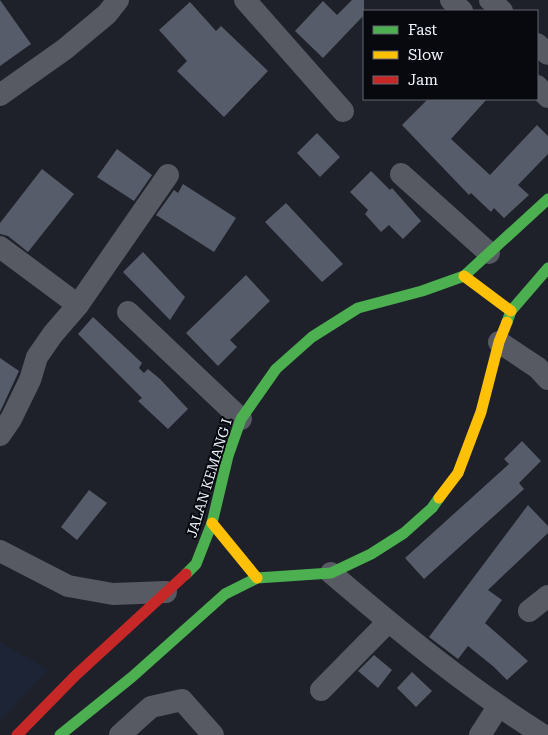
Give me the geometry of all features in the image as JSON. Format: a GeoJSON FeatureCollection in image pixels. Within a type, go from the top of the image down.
{"type":"FeatureCollection","features":[{"type":"Feature","properties":{"kind":"street"},"geometry":{"type":"LineString","coordinates":[[0,95],[65,50],[107,14],[118,0]]}},
{"type":"Feature","properties":{"kind":"street"},"geometry":{"type":"LineString","coordinates":[[245,0],[343,111]]}},
{"type":"Feature","properties":{"kind":"street"},"geometry":{"type":"LineString","coordinates":[[451,0],[461,10]]}},
{"type":"Feature","properties":{"kind":"street"},"geometry":{"type":"LineString","coordinates":[[490,0],[501,10]]}},
{"type":"Feature","properties":{"kind":"street"},"geometry":{"type":"LineString","coordinates":[[538,45],[548,54]]}},
{"type":"Feature","properties":{"kind":"street"},"geometry":{"type":"LineString","coordinates":[[538,87],[548,97]]}},
{"type":"Feature","properties":{"kind":"street"},"geometry":{"type":"LineString","coordinates":[[401,174],[489,253]]}},
{"type":"Feature","properties":{"kind":"street"},"geometry":{"type":"LineString","coordinates":[[0,435],[11,419],[30,380],[37,357],[52,334],[78,305],[168,175]]}},
{"type":"Feature","properties":{"kind":"street","name":"JALAN KEMANG I"},"geometry":{"type":"LineString","coordinates":[[16,735],[79,678],[102,651],[196,564],[212,523],[228,456],[242,419],[276,369],[312,337],[358,308],[422,291],[464,276],[548,199]]}},
{"type":"Feature","properties":{"kind":"street"},"geometry":{"type":"LineString","coordinates":[[0,247],[78,305]]}},
{"type":"Feature","properties":{"kind":"street"},"geometry":{"type":"LineString","coordinates":[[60,735],[99,698],[132,677],[225,594],[257,578],[331,574],[371,554],[404,533],[432,508],[458,473],[481,412],[499,342],[510,310],[548,268]]}},
{"type":"Feature","properties":{"kind":"street"},"geometry":{"type":"LineString","coordinates":[[464,276],[510,310]]}},
{"type":"Feature","properties":{"kind":"street"},"geometry":{"type":"LineString","coordinates":[[128,312],[242,419]]}},
{"type":"Feature","properties":{"kind":"street"},"geometry":{"type":"LineString","coordinates":[[499,342],[538,368],[548,379]]}},
{"type":"Feature","properties":{"kind":"street"},"geometry":{"type":"LineString","coordinates":[[212,523],[257,578]]}},
{"type":"Feature","properties":{"kind":"street"},"geometry":{"type":"LineString","coordinates":[[0,551],[68,586],[158,599]]}},
{"type":"Feature","properties":{"kind":"street"},"geometry":{"type":"LineString","coordinates":[[331,574],[388,622],[498,707],[543,735]]}},
{"type":"Feature","properties":{"kind":"street"},"geometry":{"type":"LineString","coordinates":[[529,611],[548,596]]}},
{"type":"Feature","properties":{"kind":"street"},"geometry":{"type":"LineString","coordinates":[[321,690],[388,622]]}},
{"type":"Feature","properties":{"kind":"street"},"geometry":{"type":"LineString","coordinates":[[120,735],[150,707],[182,700],[213,735]]}},
{"type":"Feature","properties":{"kind":"street"},"geometry":{"type":"LineString","coordinates":[[480,735],[498,707]]}},
{"type":"Feature","properties":{"kind":"shaded area"},"geometry":{"type":"Polygon","coordinates":[[[0,642],[48,670],[0,721],[0,642]]]}},
{"type":"Feature","properties":{"kind":"building"},"geometry":{"type":"Polygon","coordinates":[[[0,0],[31,44],[0,66],[0,0]]]}},
{"type":"Feature","properties":{"kind":"building"},"geometry":{"type":"Polygon","coordinates":[[[352,0],[364,0],[363,16],[323,58],[295,31],[323,1],[337,15],[352,0]]]}},
{"type":"Feature","properties":{"kind":"building"},"geometry":{"type":"Polygon","coordinates":[[[190,2],[216,31],[221,26],[268,71],[224,117],[177,71],[187,61],[159,30],[190,2]]]}},
{"type":"Feature","properties":{"kind":"building"},"geometry":{"type":"Polygon","coordinates":[[[427,100],[486,100],[451,139],[490,175],[537,125],[548,136],[548,154],[518,185],[529,195],[504,218],[494,208],[491,212],[471,193],[469,195],[402,125],[427,100]]]}},
{"type":"Feature","properties":{"kind":"building"},"geometry":{"type":"Polygon","coordinates":[[[317,133],[340,157],[320,177],[297,153],[317,133]]]}},
{"type":"Feature","properties":{"kind":"building"},"geometry":{"type":"Polygon","coordinates":[[[117,149],[152,175],[134,201],[97,177],[117,149]]]}},
{"type":"Feature","properties":{"kind":"building"},"geometry":{"type":"Polygon","coordinates":[[[42,169],[74,194],[28,252],[8,236],[0,234],[0,223],[42,169]]]}},
{"type":"Feature","properties":{"kind":"building"},"geometry":{"type":"Polygon","coordinates":[[[371,171],[390,190],[392,188],[421,221],[403,239],[389,225],[381,232],[365,214],[368,210],[350,192],[371,171]]]}},
{"type":"Feature","properties":{"kind":"building"},"geometry":{"type":"Polygon","coordinates":[[[183,184],[236,218],[214,252],[156,215],[174,190],[178,193],[183,184]]]}},
{"type":"Feature","properties":{"kind":"building"},"geometry":{"type":"Polygon","coordinates":[[[286,203],[343,264],[322,282],[265,222],[286,203]]]}},
{"type":"Feature","properties":{"kind":"building"},"geometry":{"type":"Polygon","coordinates":[[[143,252],[185,297],[170,320],[123,272],[143,252]]]}},
{"type":"Feature","properties":{"kind":"building"},"geometry":{"type":"Polygon","coordinates":[[[246,275],[270,301],[230,340],[237,347],[218,366],[186,333],[246,275]]]}},
{"type":"Feature","properties":{"kind":"building"},"geometry":{"type":"Polygon","coordinates":[[[93,317],[142,363],[139,368],[144,373],[148,369],[188,409],[168,429],[138,401],[142,398],[78,334],[93,317]]]}},
{"type":"Feature","properties":{"kind":"building"},"geometry":{"type":"Polygon","coordinates":[[[0,358],[19,371],[0,412],[0,358]]]}},
{"type":"Feature","properties":{"kind":"building"},"geometry":{"type":"Polygon","coordinates":[[[522,441],[541,461],[519,483],[524,489],[424,579],[405,558],[509,464],[504,459],[522,441]]]}},
{"type":"Feature","properties":{"kind":"building"},"geometry":{"type":"Polygon","coordinates":[[[89,490],[107,503],[77,540],[61,527],[89,490]]]}},
{"type":"Feature","properties":{"kind":"building"},"geometry":{"type":"Polygon","coordinates":[[[528,505],[548,526],[548,533],[488,590],[502,600],[485,623],[528,661],[507,680],[468,646],[458,659],[429,637],[528,505]]]}},
{"type":"Feature","properties":{"kind":"building"},"geometry":{"type":"Polygon","coordinates":[[[374,655],[392,670],[378,688],[358,671],[374,655]]]}},
{"type":"Feature","properties":{"kind":"building"},"geometry":{"type":"Polygon","coordinates":[[[412,672],[432,691],[416,707],[397,688],[412,672]]]}},
{"type":"Feature","properties":{"kind":"traffic: fast"},"geometry":{"type":"LineString","coordinates":[[186,574],[196,564],[212,523],[228,456],[241,419],[276,369],[312,337],[358,308],[422,291],[464,276],[548,199]]}},
{"type":"Feature","properties":{"kind":"traffic: fast"},"geometry":{"type":"LineString","coordinates":[[507,322],[511,311],[548,268]]}},
{"type":"Feature","properties":{"kind":"traffic: fast"},"geometry":{"type":"LineString","coordinates":[[60,735],[132,677],[225,594],[257,578],[331,573],[371,554],[404,533],[432,508],[439,498]]}},
{"type":"Feature","properties":{"kind":"traffic: slow"},"geometry":{"type":"LineString","coordinates":[[464,276],[511,311]]}},
{"type":"Feature","properties":{"kind":"traffic: slow"},"geometry":{"type":"LineString","coordinates":[[439,498],[458,473],[481,412],[499,342],[507,322]]}},
{"type":"Feature","properties":{"kind":"traffic: slow"},"geometry":{"type":"LineString","coordinates":[[212,523],[257,578]]}},
{"type":"Feature","properties":{"kind":"traffic: jam"},"geometry":{"type":"LineString","coordinates":[[17,735],[76,675],[186,574]]}}]}
